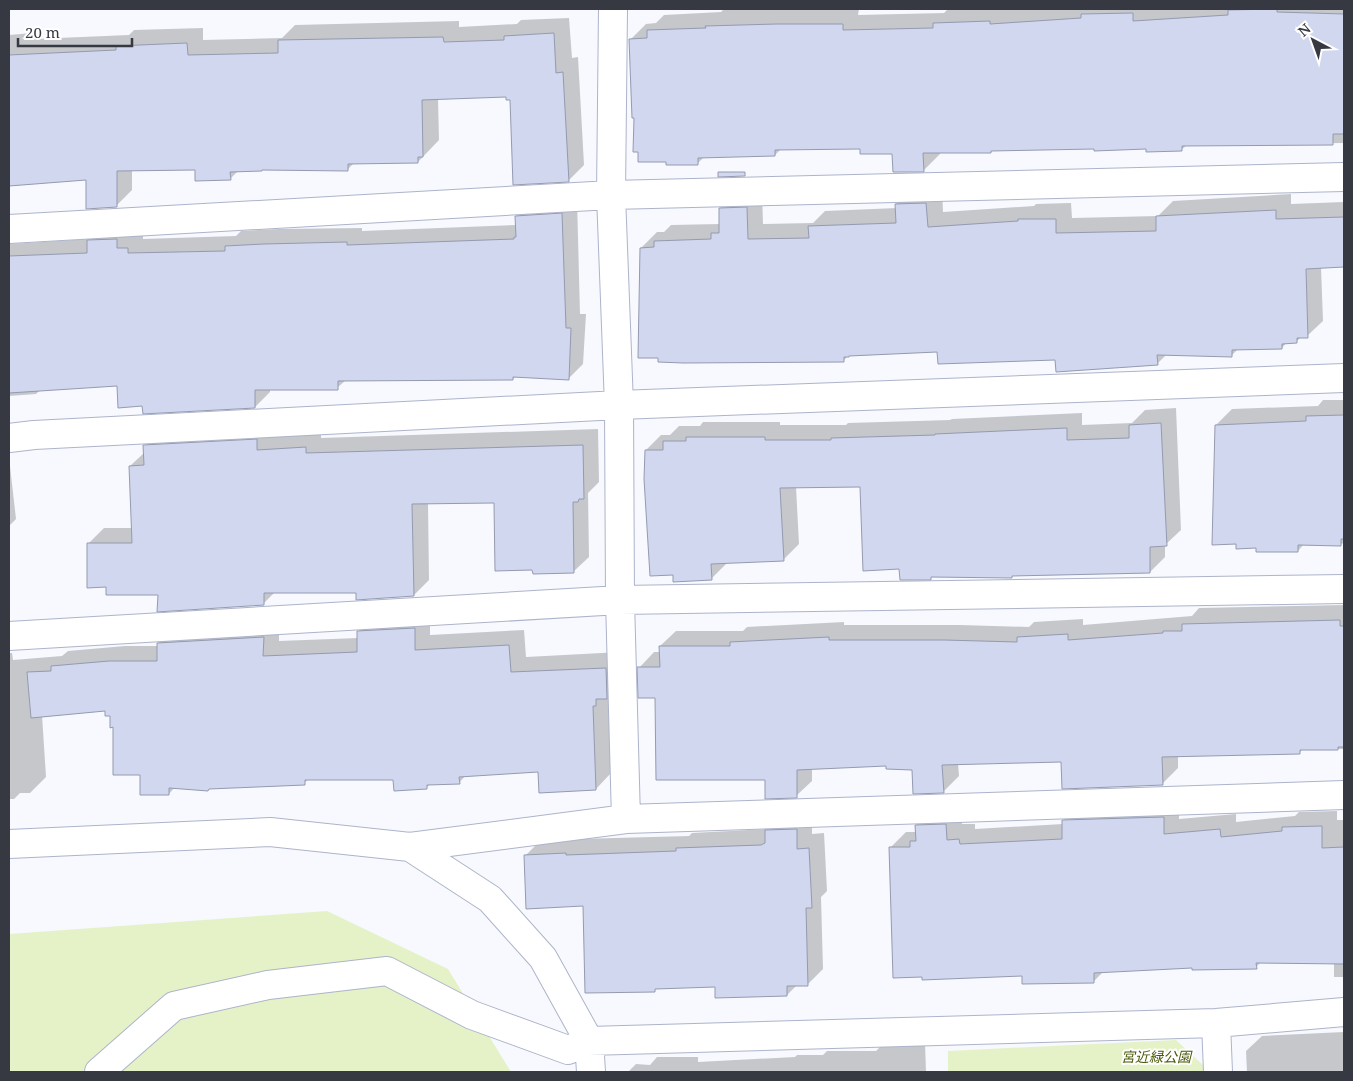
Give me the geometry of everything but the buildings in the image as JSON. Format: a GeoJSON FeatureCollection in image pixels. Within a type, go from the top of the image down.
{"type":"FeatureCollection","features":[{"type":"Feature","properties":{"kind":"street"},"geometry":{"type":"LineString","coordinates":[[613,9],[611,195],[618,404],[620,600],[626,819]]}},
{"type":"Feature","properties":{"kind":"street"},"geometry":{"type":"LineString","coordinates":[[9,229],[611,195],[1344,177]]}},
{"type":"Feature","properties":{"kind":"street"},"geometry":{"type":"LineString","coordinates":[[9,438],[34,434],[618,404],[1344,378]]}},
{"type":"Feature","properties":{"kind":"street"},"geometry":{"type":"LineString","coordinates":[[9,636],[620,600],[1344,589]]}},
{"type":"Feature","properties":{"kind":"street"},"geometry":{"type":"LineString","coordinates":[[9,844],[270,832],[410,846],[626,819],[1344,795]]}},
{"type":"Feature","properties":{"kind":"street"},"geometry":{"type":"LineString","coordinates":[[410,846],[490,898],[543,958],[588,1041],[591,1072]]}},
{"type":"Feature","properties":{"kind":"street"},"geometry":{"type":"LineString","coordinates":[[99,1072],[174,1006],[268,985],[387,971],[472,1015],[568,1050],[588,1041],[1216,1023],[1344,1012]]}},
{"type":"Feature","properties":{"kind":"street"},"geometry":{"type":"LineString","coordinates":[[1216,1023],[1218,1072]]}},
{"type":"Feature","properties":{"kind":"green space"},"geometry":{"type":"Polygon","coordinates":[[[327,911],[448,969],[511,1072],[9,1072],[9,934],[327,911]]]}},
{"type":"Feature","properties":{"kind":"green space","name":"宮近緑公園"},"geometry":{"type":"Polygon","coordinates":[[[1176,1040],[1203,1065],[1203,1072],[948,1072],[948,1051],[1176,1040]]]}}]}
